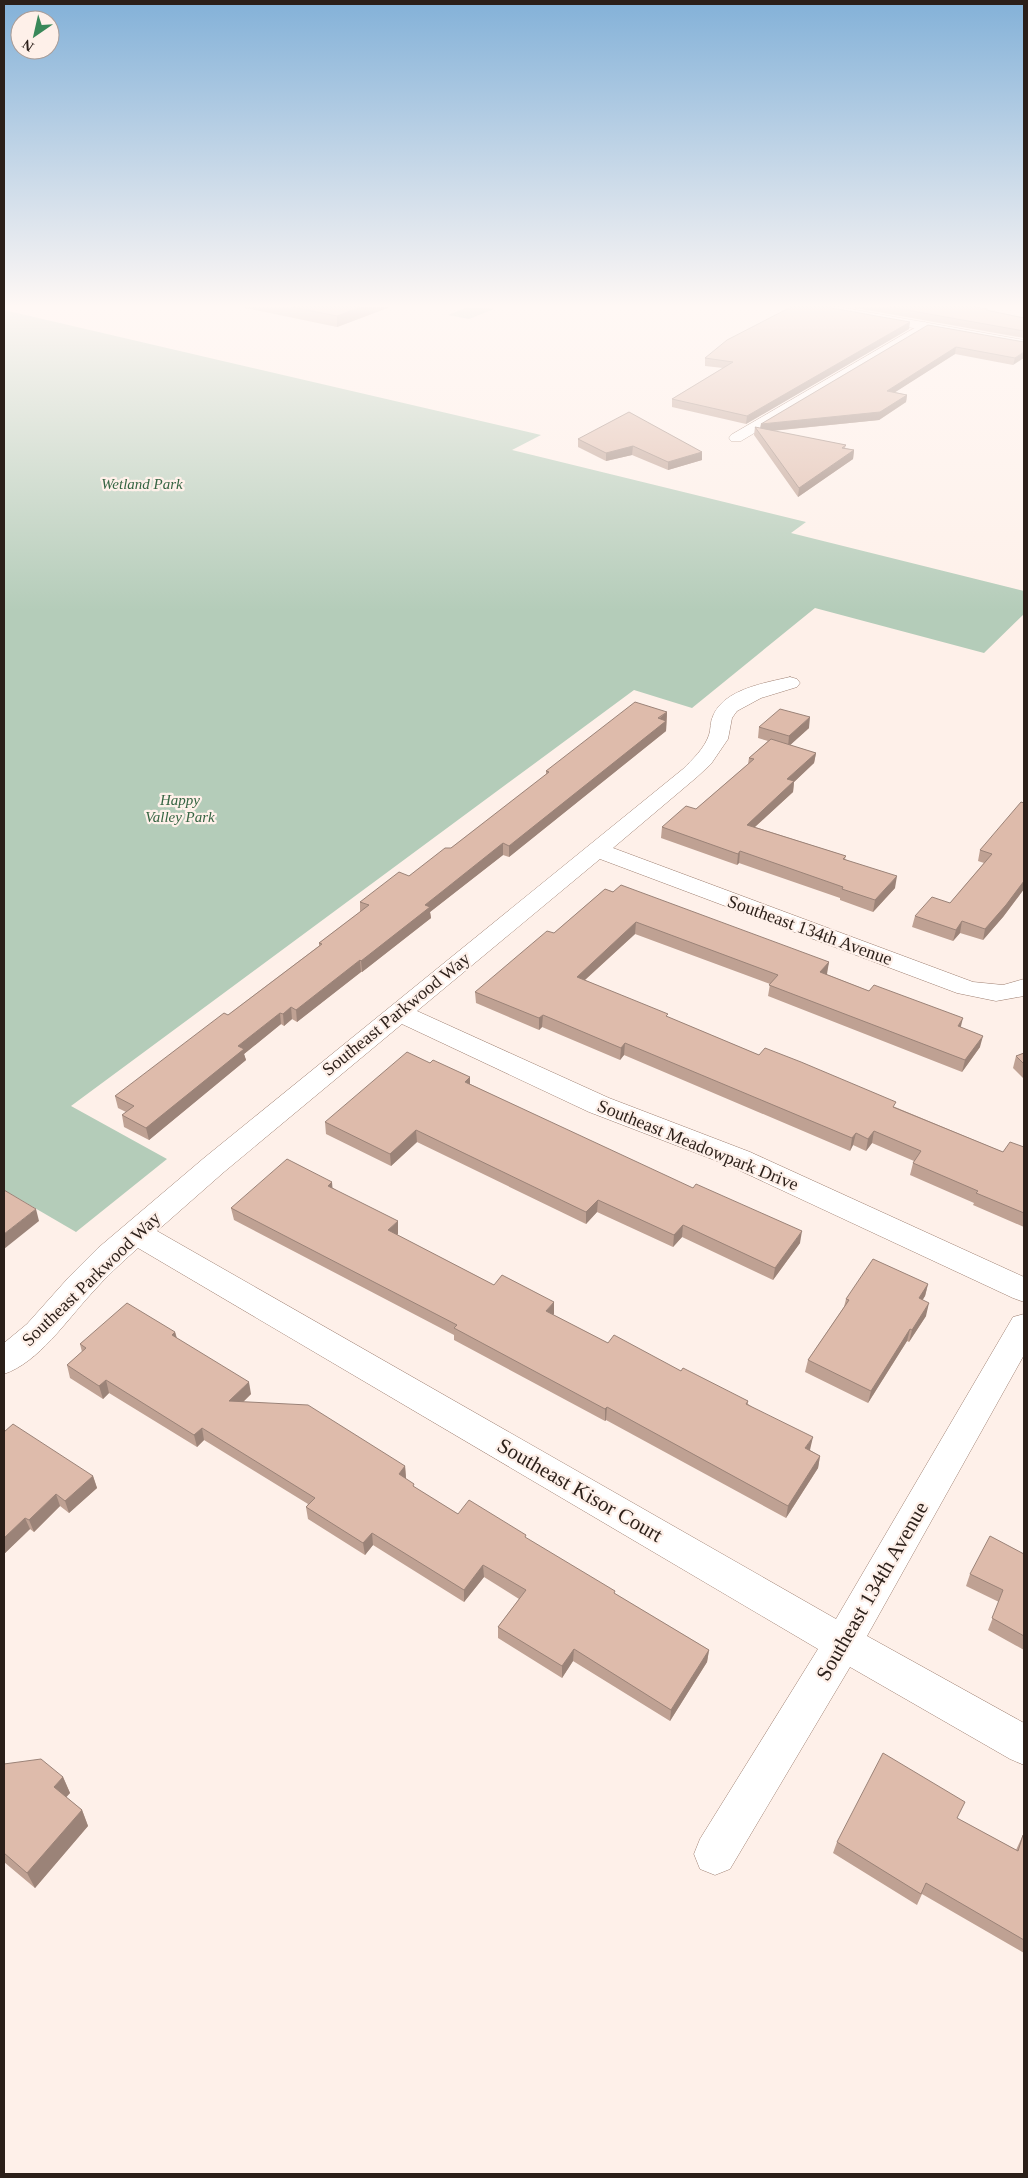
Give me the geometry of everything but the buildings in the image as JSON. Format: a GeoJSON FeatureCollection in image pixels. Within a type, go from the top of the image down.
{"type":"FeatureCollection","features":[{"type":"Feature","properties":{"kind":"street"},"geometry":{"type":"LineString","coordinates":[[736,438],[786,409]]}},
{"type":"Feature","properties":{"kind":"street","name":"Southeast Parkwood Way"},"geometry":{"type":"LineString","coordinates":[[4,1361],[38,1333],[86,1279],[214,1165],[690,773],[711,752],[719,734],[723,715],[731,706],[747,696],[790,683]]}},
{"type":"Feature","properties":{"kind":"street","name":"Southeast 134th Avenue"},"geometry":{"type":"LineString","coordinates":[[597,850],[966,988],[992,994],[1004,994],[1024,987]]}},
{"type":"Feature","properties":{"kind":"street","name":"Southeast Meadowpark Drive"},"geometry":{"type":"LineString","coordinates":[[398,1012],[599,1105],[740,1159],[1024,1290]]}},
{"type":"Feature","properties":{"kind":"street","name":"Southeast Kisor Court"},"geometry":{"type":"LineString","coordinates":[[136,1233],[843,1644],[1024,1745]]}},
{"type":"Feature","properties":{"kind":"street","name":"Southeast 134th Avenue"},"geometry":{"type":"LineString","coordinates":[[715,1854],[843,1644],[1024,1326]]}},
{"type":"Feature","properties":{"kind":"green space","name":"Happy Valley Park"},"geometry":{"type":"Polygon","coordinates":[[[4,409],[428,409],[541,435],[512,450],[806,522],[791,533],[1024,591],[1024,614],[984,653],[815,608],[692,708],[634,690],[71,1106],[167,1159],[76,1232],[4,1190],[4,409]]]}},
{"type":"Feature","properties":{"kind":"park label","name":"Wetland Park"},"geometry":{"type":"Point","coordinates":[142,484]}}]}
